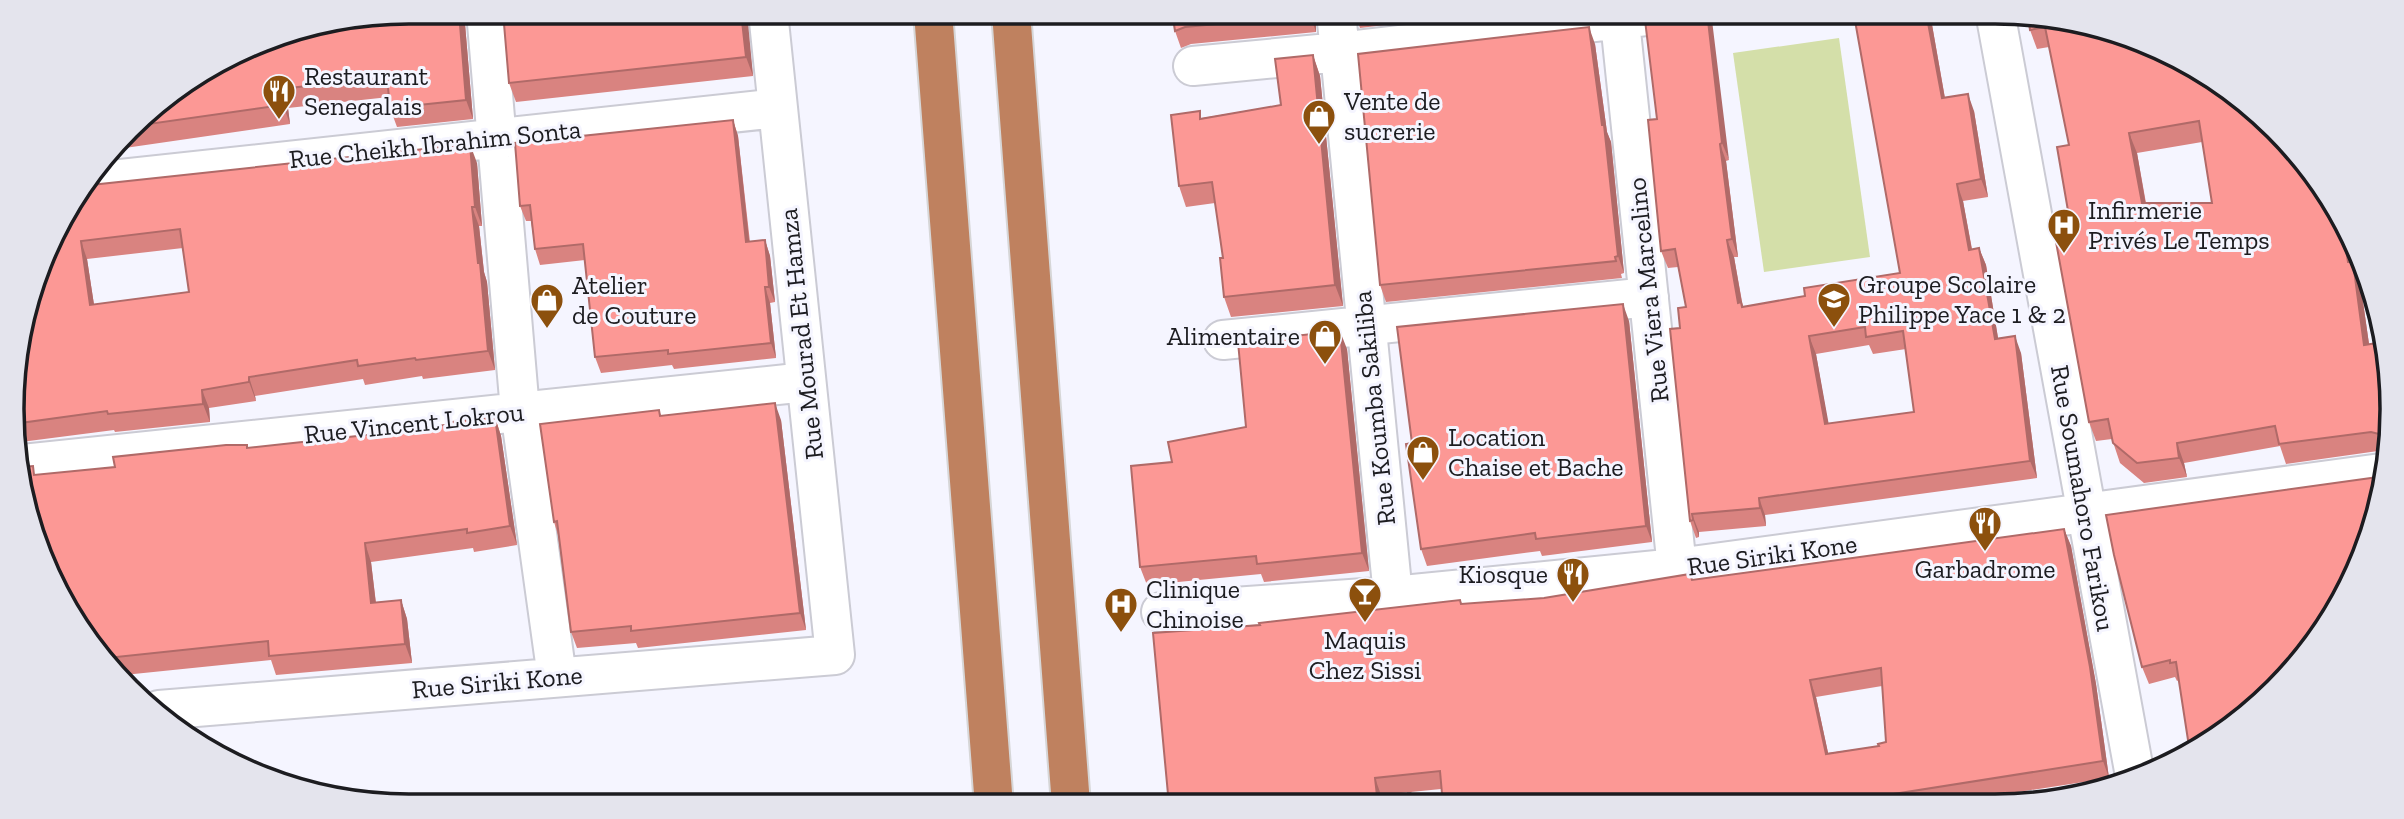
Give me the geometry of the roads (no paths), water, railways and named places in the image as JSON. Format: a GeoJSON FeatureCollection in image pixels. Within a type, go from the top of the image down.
{"type":"FeatureCollection","features":[{"type":"Feature","properties":{"kind":"highway"},"geometry":{"type":"LineString","coordinates":[[934,24],[993,794]]}},
{"type":"Feature","properties":{"kind":"highway"},"geometry":{"type":"LineString","coordinates":[[1012,24],[1070,794]]}},
{"type":"Feature","properties":{"kind":"street"},"geometry":{"type":"LineString","coordinates":[[487,24],[520,411],[557,677]]}},
{"type":"Feature","properties":{"kind":"street","name":"Rue Mourad Et Hamza"},"geometry":{"type":"LineString","coordinates":[[769,24],[835,655]]}},
{"type":"Feature","properties":{"kind":"street","name":"Rue Koumba Sakiliba"},"geometry":{"type":"LineString","coordinates":[[1337,24],[1393,596]]}},
{"type":"Feature","properties":{"kind":"street"},"geometry":{"type":"LineString","coordinates":[[1193,66],[1340,52],[1558,24]]}},
{"type":"Feature","properties":{"kind":"street","name":"Rue Viera Marcelino"},"geometry":{"type":"LineString","coordinates":[[1621,24],[1677,568]]}},
{"type":"Feature","properties":{"kind":"street","name":"Rue Soumahoro Farikou"},"geometry":{"type":"LineString","coordinates":[[1997,24],[2134,768]]}},
{"type":"Feature","properties":{"kind":"street","name":"Rue Cheikh Ibrahim Sonta"},"geometry":{"type":"LineString","coordinates":[[100,181],[778,108]]}},
{"type":"Feature","properties":{"kind":"street"},"geometry":{"type":"LineString","coordinates":[[1223,340],[1649,298]]}},
{"type":"Feature","properties":{"kind":"street","name":"Rue Vincent Lokrou"},"geometry":{"type":"LineString","coordinates":[[29,463],[806,382]]}},
{"type":"Feature","properties":{"kind":"street","name":"Rue Siriki Kone"},"geometry":{"type":"LineString","coordinates":[[1161,612],[1393,596],[1677,568],[2374,474]]}},
{"type":"Feature","properties":{"kind":"street","name":"Rue Siriki Kone"},"geometry":{"type":"LineString","coordinates":[[168,709],[835,655]]}},
{"type":"Feature","properties":{"kind":"place","name":"Restaurant Senegalais"},"geometry":{"type":"Point","coordinates":[279,121]}},
{"type":"Feature","properties":{"kind":"place","name":"Vente de sucrerie"},"geometry":{"type":"Point","coordinates":[1319,146]}},
{"type":"Feature","properties":{"kind":"place","name":"Infirmerie Privés Le Temps"},"geometry":{"type":"Point","coordinates":[2064,255]}},
{"type":"Feature","properties":{"kind":"place","name":"Groupe Scolaire Philippe Yace 1 & 2"},"geometry":{"type":"Point","coordinates":[1834,329]}},
{"type":"Feature","properties":{"kind":"place","name":"Atelier de Couture"},"geometry":{"type":"Point","coordinates":[547,330]}},
{"type":"Feature","properties":{"kind":"place","name":"Alimentaire"},"geometry":{"type":"Point","coordinates":[1325,366]}},
{"type":"Feature","properties":{"kind":"place","name":"Location Chaise et Bache"},"geometry":{"type":"Point","coordinates":[1423,482]}},
{"type":"Feature","properties":{"kind":"place","name":"Garbadrome"},"geometry":{"type":"Point","coordinates":[1985,553]}},
{"type":"Feature","properties":{"kind":"place","name":"Kiosque"},"geometry":{"type":"Point","coordinates":[1573,604]}},
{"type":"Feature","properties":{"kind":"place","name":"Maquis Chez Sissi"},"geometry":{"type":"Point","coordinates":[1365,624]}},
{"type":"Feature","properties":{"kind":"place","name":"Clinique Chinoise"},"geometry":{"type":"Point","coordinates":[1121,634]}}]}
